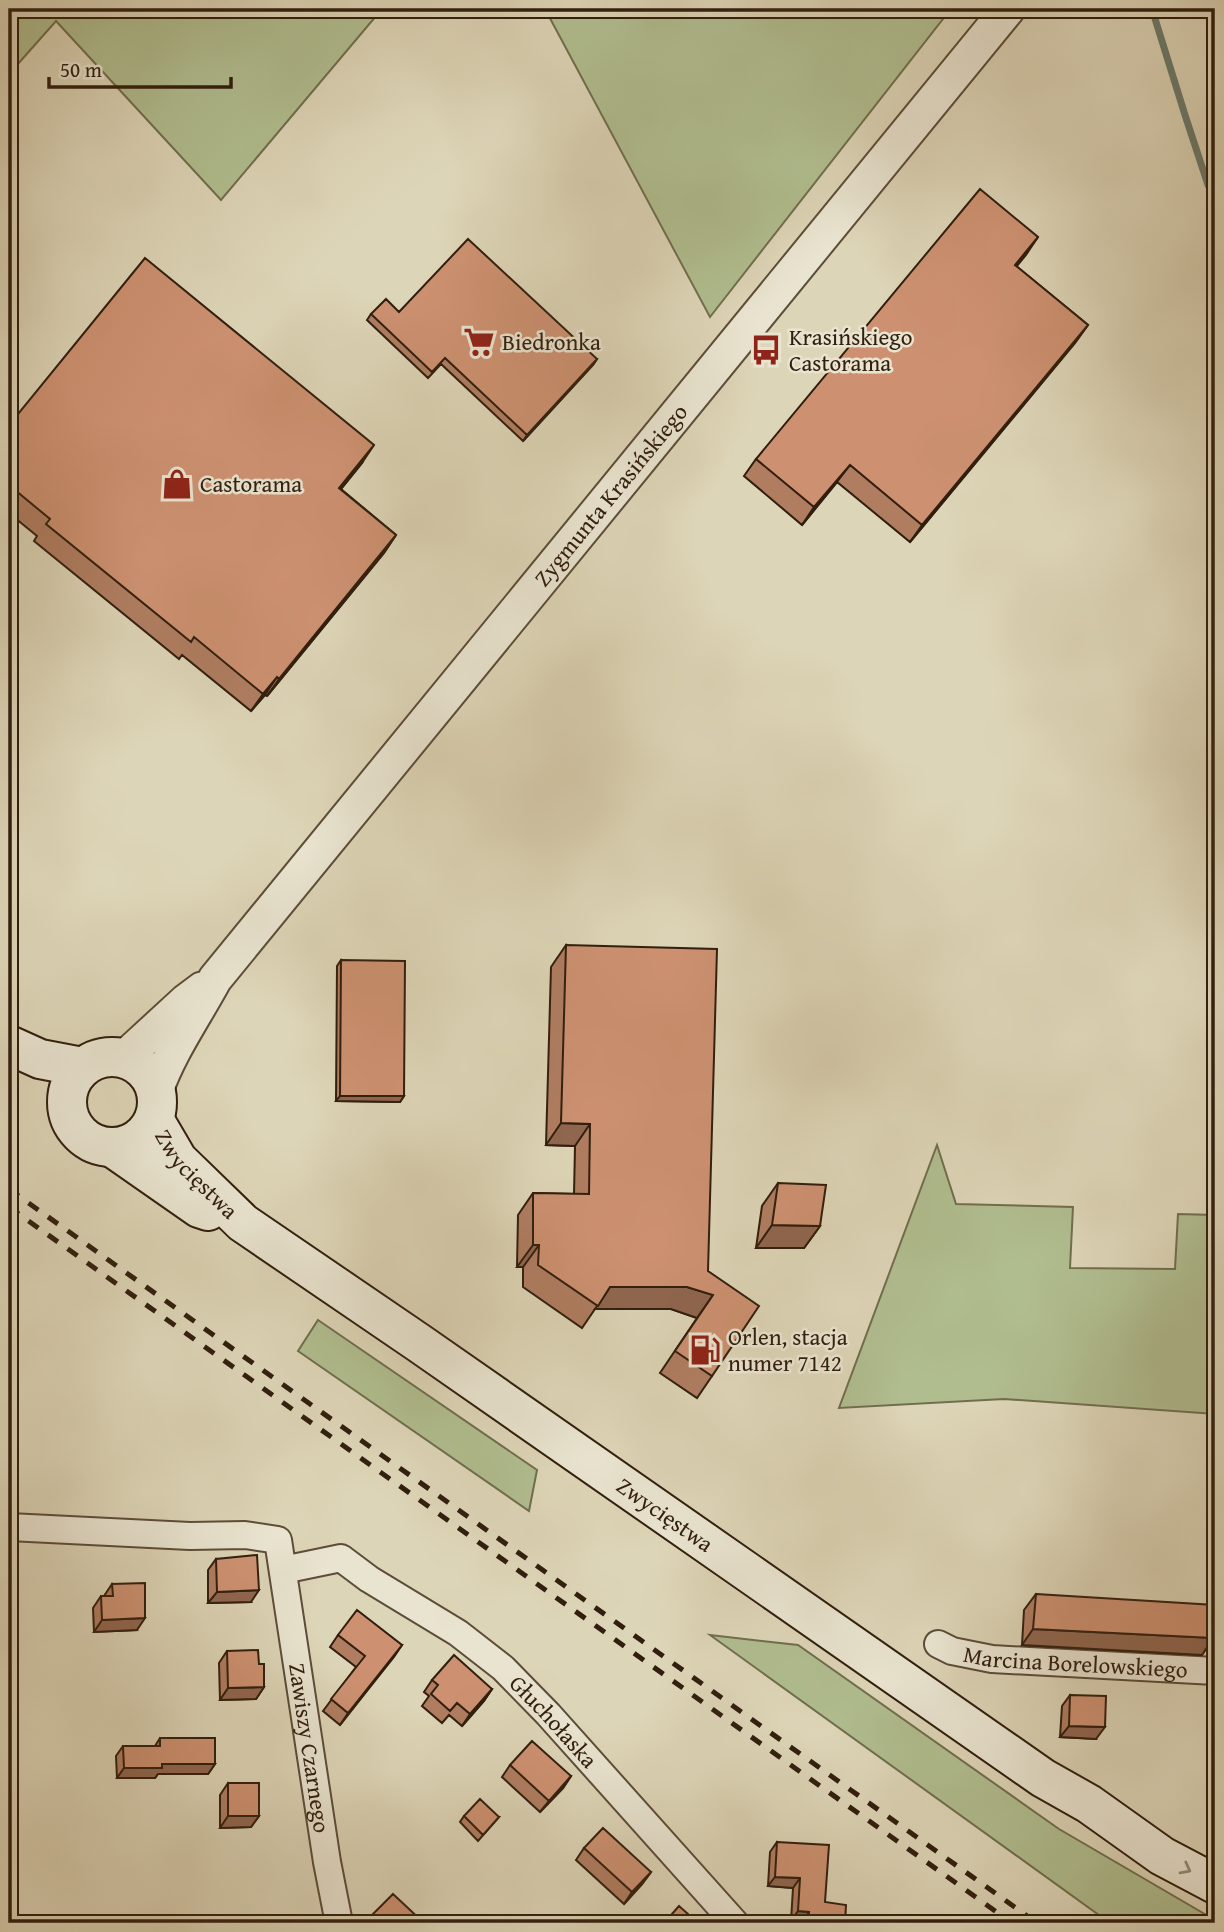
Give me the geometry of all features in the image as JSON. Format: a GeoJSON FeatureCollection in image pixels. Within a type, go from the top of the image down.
{"type":"FeatureCollection","features":[{"type":"Feature","properties":{"kind":"main road"},"geometry":{"type":"LineString","coordinates":[[9,1045],[40,1059],[82,1068]]}},
{"type":"Feature","properties":{"kind":"main road"},"geometry":{"type":"LineString","coordinates":[[109,1056],[124,1058],[144,1071],[155,1105],[148,1131],[126,1146],[113,1148],[88,1142],[70,1122],[66,1110],[72,1079],[82,1068],[95,1060],[109,1056]]}},
{"type":"Feature","properties":{"kind":"main road"},"geometry":{"type":"LineString","coordinates":[[9,1068],[66,1110]]}},
{"type":"Feature","properties":{"kind":"main road","name":"Zwycięstwa"},"geometry":{"type":"LineString","coordinates":[[155,1105],[178,1160],[243,1223],[430,1350],[1043,1779],[1088,1804],[1163,1856],[1215,1884]]}},
{"type":"Feature","properties":{"kind":"main road","name":"Zwycięstwa"},"geometry":{"type":"LineString","coordinates":[[113,1148],[200,1208],[243,1223]]}},
{"type":"Feature","properties":{"kind":"main road","name":"Zwycięstwa"},"geometry":{"type":"LineString","coordinates":[[1088,1804],[1150,1825],[1215,1855]]}},
{"type":"Feature","properties":{"kind":"street","name":"Zygmunta Krasińskiego"},"geometry":{"type":"LineString","coordinates":[[155,1105],[166,1063],[215,979],[1008,9]]}},
{"type":"Feature","properties":{"kind":"street","name":"Zygmunta Krasińskiego"},"geometry":{"type":"LineString","coordinates":[[124,1058],[186,1001],[215,979]]}},
{"type":"Feature","properties":{"kind":"street","name":"Zawiszy Czarnego"},"geometry":{"type":"LineString","coordinates":[[9,1527],[190,1536],[245,1535],[278,1540],[327,1862],[340,1923]]}},
{"type":"Feature","properties":{"kind":"street","name":"Głuchołaska"},"geometry":{"type":"LineString","coordinates":[[283,1570],[341,1558],[369,1579],[458,1633],[503,1668],[548,1714],[736,1923]]}},
{"type":"Feature","properties":{"kind":"street","name":"Marcina Borelowskiego"},"geometry":{"type":"LineString","coordinates":[[938,1644],[953,1651],[992,1658],[1215,1671]]}},
{"type":"Feature","properties":{"kind":"green space"},"geometry":{"type":"Polygon","coordinates":[[[9,9],[382,9],[221,200],[56,21],[9,74],[9,9]]]}},
{"type":"Feature","properties":{"kind":"green space"},"geometry":{"type":"Polygon","coordinates":[[[545,9],[940,9],[946,15],[710,317],[545,9]]]}},
{"type":"Feature","properties":{"kind":"green space"},"geometry":{"type":"Polygon","coordinates":[[[937,1145],[956,1204],[1073,1207],[1070,1268],[1175,1269],[1178,1214],[1215,1215],[1215,1414],[1004,1399],[839,1408],[937,1145]]]}},
{"type":"Feature","properties":{"kind":"green space"},"geometry":{"type":"Polygon","coordinates":[[[318,1320],[537,1470],[529,1511],[298,1351],[318,1320]]]}},
{"type":"Feature","properties":{"kind":"green space"},"geometry":{"type":"Polygon","coordinates":[[[710,1635],[798,1645],[1059,1829],[1215,1920],[1215,1923],[1110,1923],[710,1635]]]}},
{"type":"Feature","properties":{"kind":"building"},"geometry":{"type":"Polygon","coordinates":[[[980,189],[1038,237],[1015,265],[1088,325],[922,525],[850,465],[814,507],[756,459],[980,189]]]}},
{"type":"Feature","properties":{"kind":"building","name":"Biedronka"},"geometry":{"type":"Polygon","coordinates":[[[468,239],[597,359],[527,435],[445,358],[432,372],[371,314],[386,299],[399,312],[468,239]]]}},
{"type":"Feature","properties":{"kind":"building","name":"Castorama"},"geometry":{"type":"Polygon","coordinates":[[[145,258],[374,445],[339,488],[396,535],[279,679],[277,677],[263,694],[194,637],[191,642],[46,524],[50,519],[9,485],[9,425],[145,258]]]}},
{"type":"Feature","properties":{"kind":"building"},"geometry":{"type":"Polygon","coordinates":[[[566,945],[717,949],[708,1271],[759,1306],[712,1376],[675,1351],[713,1295],[687,1287],[610,1287],[598,1306],[538,1265],[539,1245],[533,1245],[533,1193],[589,1194],[590,1124],[561,1123],[566,945]]]}},
{"type":"Feature","properties":{"kind":"building"},"geometry":{"type":"Polygon","coordinates":[[[341,960],[405,961],[404,1096],[340,1096],[341,960]]]}},
{"type":"Feature","properties":{"kind":"building"},"geometry":{"type":"Polygon","coordinates":[[[778,1183],[826,1185],[820,1226],[772,1225],[778,1183]]]}},
{"type":"Feature","properties":{"kind":"building"},"geometry":{"type":"Polygon","coordinates":[[[257,1555],[259,1590],[217,1592],[216,1559],[257,1555]]]}},
{"type":"Feature","properties":{"kind":"building"},"geometry":{"type":"Polygon","coordinates":[[[145,1583],[145,1618],[102,1620],[101,1596],[113,1596],[112,1584],[145,1583]]]}},
{"type":"Feature","properties":{"kind":"building"},"geometry":{"type":"Polygon","coordinates":[[[1036,1594],[1215,1605],[1213,1638],[1033,1629],[1036,1594]]]}},
{"type":"Feature","properties":{"kind":"building"},"geometry":{"type":"Polygon","coordinates":[[[357,1610],[402,1645],[348,1713],[331,1699],[365,1656],[338,1635],[357,1610]]]}},
{"type":"Feature","properties":{"kind":"building"},"geometry":{"type":"Polygon","coordinates":[[[258,1650],[259,1664],[264,1664],[264,1687],[228,1688],[227,1651],[258,1650]]]}},
{"type":"Feature","properties":{"kind":"building"},"geometry":{"type":"Polygon","coordinates":[[[454,1655],[492,1689],[470,1714],[457,1703],[450,1711],[431,1694],[438,1685],[432,1680],[454,1655]]]}},
{"type":"Feature","properties":{"kind":"building"},"geometry":{"type":"Polygon","coordinates":[[[1070,1695],[1106,1696],[1105,1727],[1069,1726],[1070,1695]]]}},
{"type":"Feature","properties":{"kind":"building"},"geometry":{"type":"Polygon","coordinates":[[[160,1738],[215,1738],[215,1764],[162,1764],[162,1768],[124,1768],[123,1746],[160,1746],[160,1738]]]}},
{"type":"Feature","properties":{"kind":"building"},"geometry":{"type":"Polygon","coordinates":[[[532,1741],[571,1776],[549,1801],[510,1765],[532,1741]]]}},
{"type":"Feature","properties":{"kind":"building"},"geometry":{"type":"Polygon","coordinates":[[[228,1783],[259,1783],[259,1816],[228,1816],[228,1783]]]}},
{"type":"Feature","properties":{"kind":"building"},"geometry":{"type":"Polygon","coordinates":[[[480,1799],[499,1817],[483,1835],[464,1816],[480,1799]]]}},
{"type":"Feature","properties":{"kind":"building"},"geometry":{"type":"Polygon","coordinates":[[[603,1828],[651,1872],[632,1892],[584,1848],[603,1828]]]}},
{"type":"Feature","properties":{"kind":"building"},"geometry":{"type":"Polygon","coordinates":[[[777,1842],[829,1845],[825,1902],[846,1905],[845,1923],[808,1923],[809,1912],[798,1911],[800,1878],[775,1877],[777,1842]]]}},
{"type":"Feature","properties":{"kind":"building"},"geometry":{"type":"Polygon","coordinates":[[[393,1894],[424,1923],[380,1923],[372,1915],[393,1894]]]}},
{"type":"Feature","properties":{"kind":"building"},"geometry":{"type":"Polygon","coordinates":[[[679,1906],[698,1923],[664,1923],[679,1906]]]}},
{"type":"Feature","properties":{"kind":"waterway"},"geometry":{"type":"LineString","coordinates":[[1152,9],[1208,185],[1215,197]]}},
{"type":"Feature","properties":{"kind":"railway"},"geometry":{"type":"LineString","coordinates":[[9,1189],[1037,1923]]}},
{"type":"Feature","properties":{"kind":"railway"},"geometry":{"type":"LineString","coordinates":[[9,1207],[1012,1923]]}},
{"type":"Feature","properties":{"kind":"place","name":"Biedronka"},"geometry":{"type":"Point","coordinates":[479,342]}},
{"type":"Feature","properties":{"kind":"place","name":"Krasińskiego Castorama"},"geometry":{"type":"Point","coordinates":[766,350]}},
{"type":"Feature","properties":{"kind":"place","name":"Castorama"},"geometry":{"type":"Point","coordinates":[177,484]}},
{"type":"Feature","properties":{"kind":"place","name":"Orlen, stacja numer 7142"},"geometry":{"type":"Point","coordinates":[705,1350]}}]}
